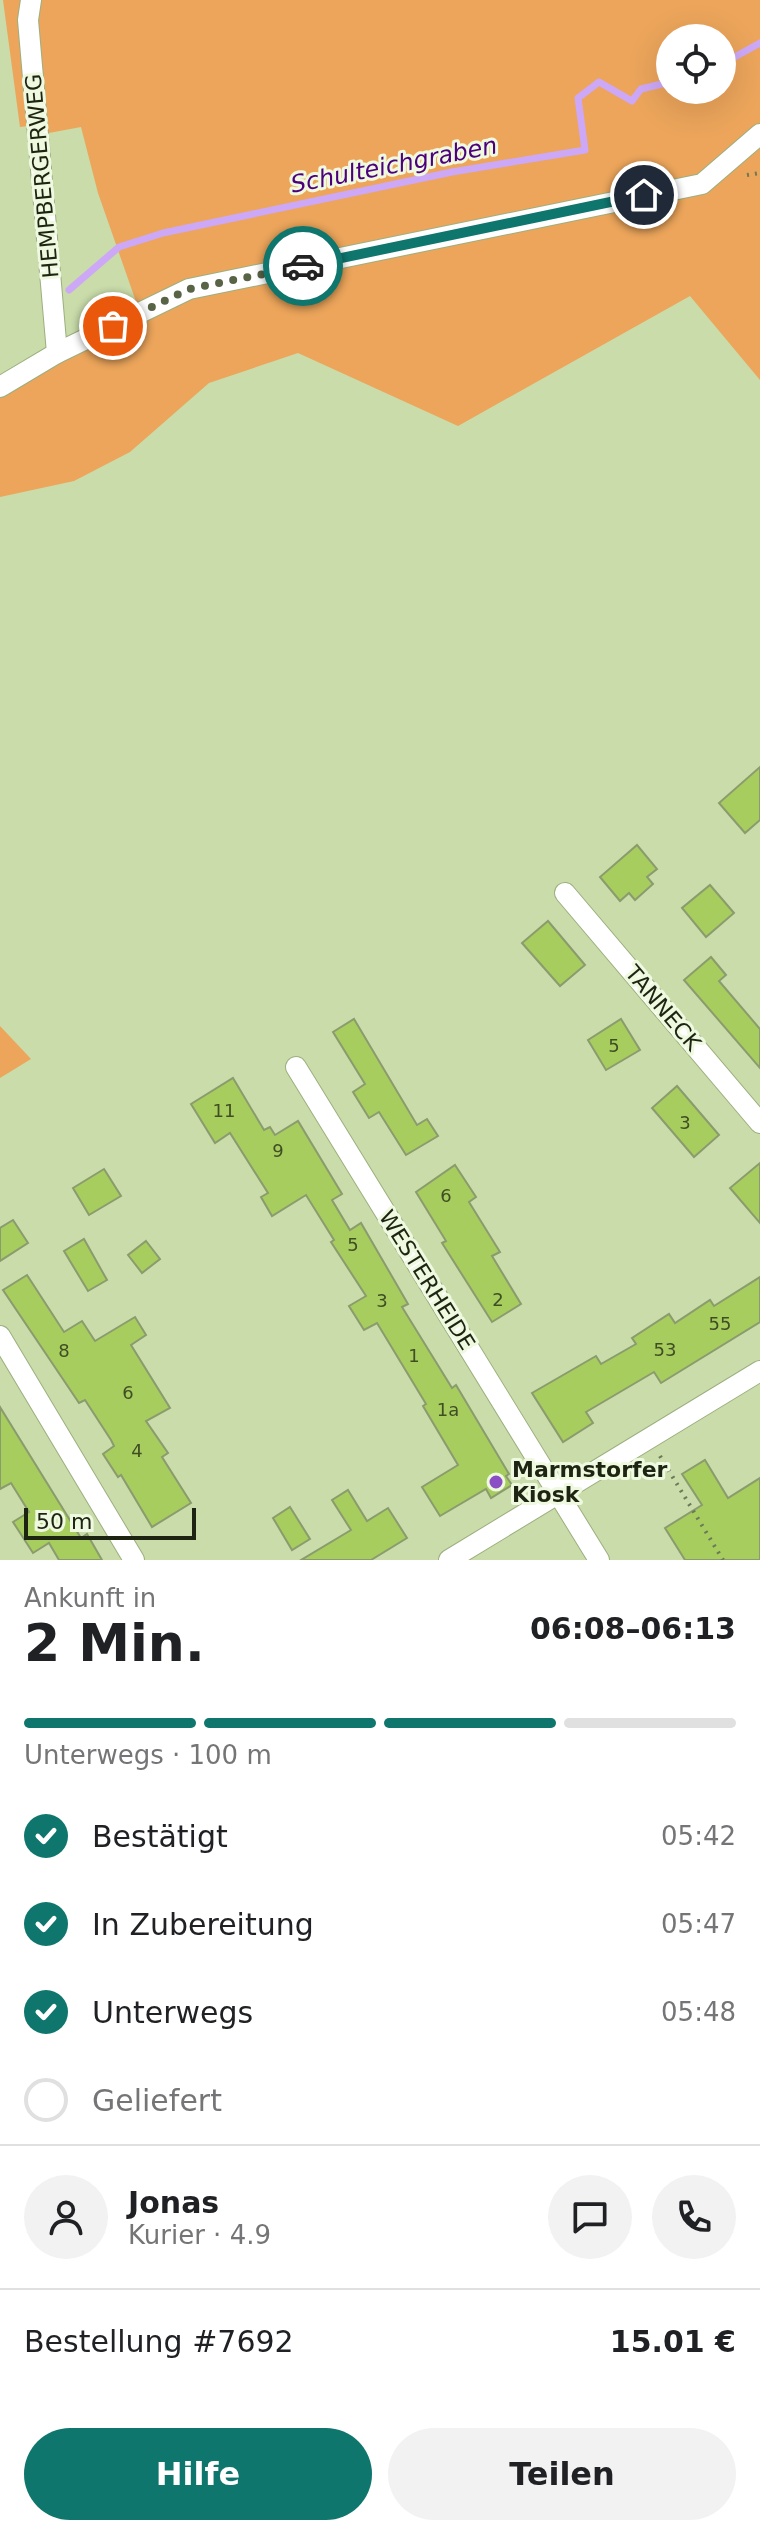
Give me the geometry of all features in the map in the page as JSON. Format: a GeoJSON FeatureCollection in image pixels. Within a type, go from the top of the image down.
{"type":"FeatureCollection","features":[{"type":"Feature","properties":{"kind":"street","name":"HEMPBERGERWEG"},"geometry":{"type":"LineString","coordinates":[[31,0],[28,20],[57,353]]}},
{"type":"Feature","properties":{"kind":"street"},"geometry":{"type":"LineString","coordinates":[[0,387],[57,353],[189,289],[702,184],[760,134]]}},
{"type":"Feature","properties":{"kind":"street","name":"TANNECK"},"geometry":{"type":"LineString","coordinates":[[565,893],[760,1123]]}},
{"type":"Feature","properties":{"kind":"street","name":"WESTERHEIDE"},"geometry":{"type":"LineString","coordinates":[[296,1067],[599,1560]]}},
{"type":"Feature","properties":{"kind":"street"},"geometry":{"type":"LineString","coordinates":[[0,1336],[134,1560]]}},
{"type":"Feature","properties":{"kind":"street"},"geometry":{"type":"LineString","coordinates":[[449,1560],[760,1371]]}},
{"type":"Feature","properties":{"kind":"path"},"geometry":{"type":"LineString","coordinates":[[649,1438],[723,1560]]}},
{"type":"Feature","properties":{"kind":"shaded area"},"geometry":{"type":"Polygon","coordinates":[[[3,0],[760,0],[760,380],[690,296],[458,426],[298,353],[209,383],[130,452],[74,481],[0,497],[0,387],[140,313],[98,193],[81,127],[38,135],[36,125],[20,127],[3,0]]]}},
{"type":"Feature","properties":{"kind":"shaded area"},"geometry":{"type":"Polygon","coordinates":[[[0,1026],[31,1059],[0,1078],[0,1026]]]}},
{"type":"Feature","properties":{"kind":"building"},"geometry":{"type":"Polygon","coordinates":[[[760,767],[760,820],[745,833],[719,803],[760,767]]]}},
{"type":"Feature","properties":{"kind":"building"},"geometry":{"type":"Polygon","coordinates":[[[637,845],[657,869],[647,877],[653,884],[635,900],[629,893],[620,901],[600,877],[637,845]]]}},
{"type":"Feature","properties":{"kind":"building"},"geometry":{"type":"Polygon","coordinates":[[[710,885],[734,913],[706,937],[682,908],[710,885]]]}},
{"type":"Feature","properties":{"kind":"building"},"geometry":{"type":"Polygon","coordinates":[[[548,921],[585,965],[560,986],[522,943],[548,921]]]}},
{"type":"Feature","properties":{"kind":"building"},"geometry":{"type":"Polygon","coordinates":[[[711,957],[726,975],[719,981],[760,1029],[760,1068],[684,980],[711,957]]]}},
{"type":"Feature","properties":{"kind":"building"},"geometry":{"type":"Polygon","coordinates":[[[354,1019],[417,1125],[427,1119],[438,1136],[406,1155],[379,1112],[369,1118],[353,1092],[365,1084],[333,1032],[354,1019]]]}},
{"type":"Feature","properties":{"kind":"building"},"geometry":{"type":"Polygon","coordinates":[[[621,1019],[640,1050],[606,1070],[588,1040],[621,1019]]]}},
{"type":"Feature","properties":{"kind":"building"},"geometry":{"type":"Polygon","coordinates":[[[233,1078],[264,1130],[270,1127],[275,1135],[298,1121],[342,1194],[332,1200],[350,1230],[361,1223],[408,1304],[402,1307],[452,1388],[456,1385],[509,1474],[506,1476],[512,1485],[491,1498],[486,1489],[440,1516],[422,1487],[458,1465],[423,1406],[426,1404],[377,1323],[364,1330],[349,1306],[366,1296],[331,1242],[334,1240],[306,1195],[272,1216],[261,1197],[268,1193],[230,1133],[215,1143],[191,1104],[233,1078]]]}},
{"type":"Feature","properties":{"kind":"building"},"geometry":{"type":"Polygon","coordinates":[[[677,1086],[719,1135],[694,1157],[652,1108],[677,1086]]]}},
{"type":"Feature","properties":{"kind":"building"},"geometry":{"type":"Polygon","coordinates":[[[760,1163],[760,1223],[730,1188],[760,1163]]]}},
{"type":"Feature","properties":{"kind":"building"},"geometry":{"type":"Polygon","coordinates":[[[455,1165],[476,1197],[469,1202],[500,1252],[492,1256],[521,1304],[492,1322],[442,1243],[446,1241],[416,1192],[455,1165]]]}},
{"type":"Feature","properties":{"kind":"building"},"geometry":{"type":"Polygon","coordinates":[[[104,1169],[121,1196],[89,1215],[73,1188],[104,1169]]]}},
{"type":"Feature","properties":{"kind":"building"},"geometry":{"type":"Polygon","coordinates":[[[13,1220],[28,1243],[0,1261],[0,1228],[13,1220]]]}},
{"type":"Feature","properties":{"kind":"building"},"geometry":{"type":"Polygon","coordinates":[[[84,1239],[107,1280],[88,1291],[64,1251],[84,1239]]]}},
{"type":"Feature","properties":{"kind":"building"},"geometry":{"type":"Polygon","coordinates":[[[146,1241],[160,1259],[142,1273],[128,1255],[146,1241]]]}},
{"type":"Feature","properties":{"kind":"building"},"geometry":{"type":"Polygon","coordinates":[[[27,1275],[64,1332],[82,1321],[95,1341],[135,1317],[146,1335],[131,1345],[170,1408],[146,1421],[168,1453],[162,1457],[191,1503],[152,1527],[121,1475],[118,1477],[103,1454],[114,1446],[111,1440],[85,1400],[79,1403],[3,1290],[27,1275]]]}},
{"type":"Feature","properties":{"kind":"building"},"geometry":{"type":"Polygon","coordinates":[[[760,1277],[760,1322],[661,1383],[654,1372],[586,1412],[593,1423],[563,1442],[532,1393],[596,1356],[601,1364],[636,1344],[632,1338],[669,1314],[675,1323],[710,1300],[714,1306],[760,1277]]]}},
{"type":"Feature","properties":{"kind":"building"},"geometry":{"type":"Polygon","coordinates":[[[0,1407],[81,1538],[87,1534],[102,1560],[59,1560],[49,1543],[33,1553],[13,1522],[29,1512],[11,1483],[0,1489],[0,1407]]]}},
{"type":"Feature","properties":{"kind":"building"},"geometry":{"type":"Polygon","coordinates":[[[705,1460],[728,1498],[760,1478],[760,1560],[685,1560],[665,1528],[702,1505],[682,1474],[705,1460]]]}},
{"type":"Feature","properties":{"kind":"building"},"geometry":{"type":"Polygon","coordinates":[[[348,1490],[367,1521],[388,1508],[407,1538],[371,1560],[301,1560],[351,1530],[332,1500],[348,1490]]]}},
{"type":"Feature","properties":{"kind":"building"},"geometry":{"type":"Polygon","coordinates":[[[290,1507],[310,1539],[292,1550],[273,1518],[290,1507]]]}},
{"type":"Feature","properties":{"kind":"waterway","name":"Schulteichgraben"},"geometry":{"type":"LineString","coordinates":[[736,56],[760,43]]}},
{"type":"Feature","properties":{"kind":"waterway","name":"Schulteichgraben"},"geometry":{"type":"LineString","coordinates":[[69,290],[119,247],[163,233],[452,172],[585,150],[578,98],[599,82],[632,101],[641,89],[656,85]]}},
{"type":"Feature","properties":{"kind":"way so far"},"geometry":{"type":"LineString","coordinates":[[113,326],[189,289],[303,266]]}},
{"type":"Feature","properties":{"kind":"place","name":"Marmstorfer Kiosk"},"geometry":{"type":"Point","coordinates":[496,1482]}},
{"type":"Feature","properties":{"kind":"route"},"geometry":{"type":"LineString","coordinates":[[303,266],[644,195]]}}]}
